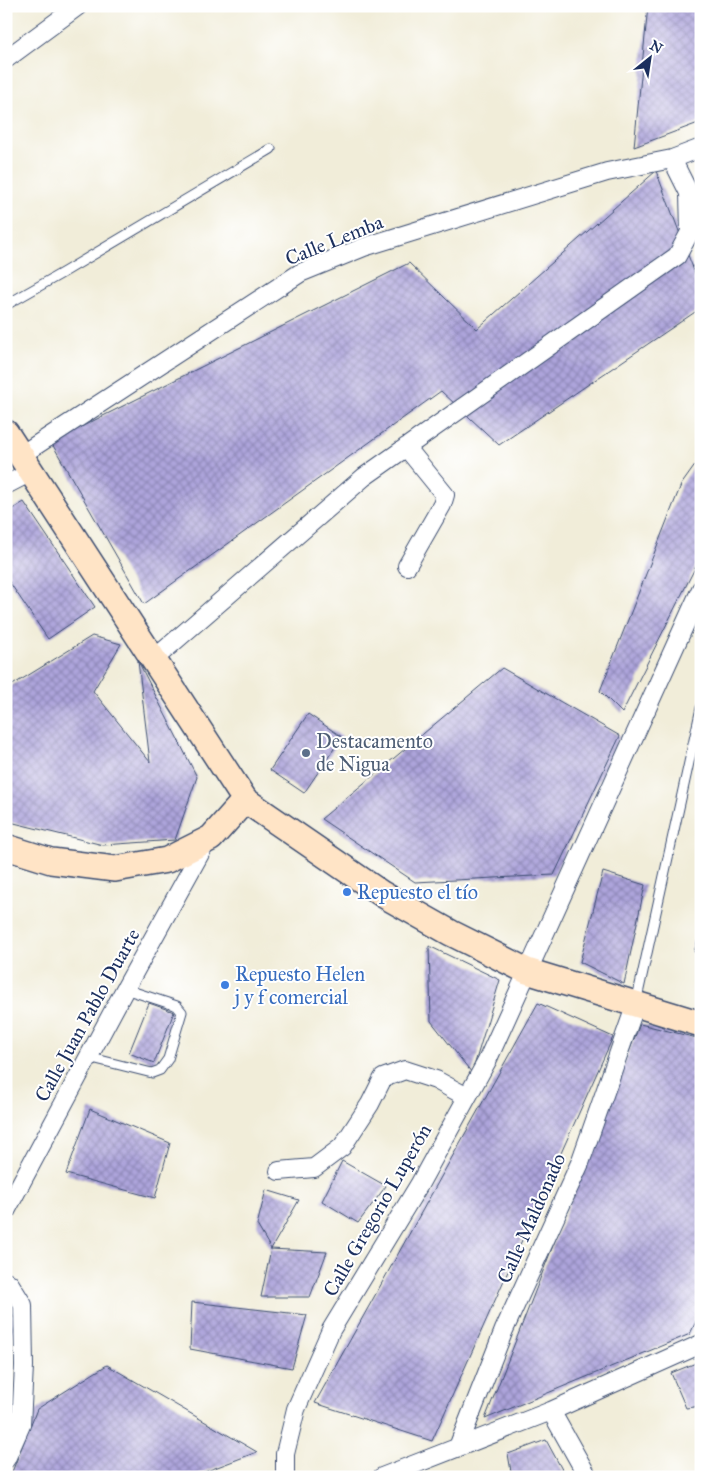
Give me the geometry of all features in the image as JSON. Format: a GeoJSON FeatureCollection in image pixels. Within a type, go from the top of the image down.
{"type":"FeatureCollection","features":[{"type":"Feature","properties":{"kind":"street"},"geometry":{"type":"LineString","coordinates":[[6,59],[78,6]]}},
{"type":"Feature","properties":{"kind":"street","name":"Calle Lemba"},"geometry":{"type":"LineString","coordinates":[[6,486],[26,463],[300,273],[364,247],[607,172],[672,159],[701,148]]}},
{"type":"Feature","properties":{"kind":"street"},"geometry":{"type":"LineString","coordinates":[[153,660],[364,476],[677,256],[690,232],[689,193],[672,159]]}},
{"type":"Feature","properties":{"kind":"street"},"geometry":{"type":"LineString","coordinates":[[6,433],[245,800],[382,894],[451,933],[527,970],[701,1024]]}},
{"type":"Feature","properties":{"kind":"street"},"geometry":{"type":"LineString","coordinates":[[406,447],[445,495],[442,505],[407,566]]}},
{"type":"Feature","properties":{"kind":"street","name":"Calle Gregorio Luperón"},"geometry":{"type":"LineString","coordinates":[[285,1477],[285,1454],[296,1409],[331,1330],[419,1184],[487,1061],[701,589]]}},
{"type":"Feature","properties":{"kind":"street"},"geometry":{"type":"LineString","coordinates":[[6,847],[51,861],[115,869],[167,860],[211,838],[245,800]]}},
{"type":"Feature","properties":{"kind":"street","name":"Calle Juan Pablo Duarte"},"geometry":{"type":"LineString","coordinates":[[6,1211],[207,841]]}},
{"type":"Feature","properties":{"kind":"street","name":"Calle Maldonado"},"geometry":{"type":"LineString","coordinates":[[458,1447],[504,1330],[580,1163],[636,1004]]}},
{"type":"Feature","properties":{"kind":"street"},"geometry":{"type":"LineString","coordinates":[[279,1171],[314,1168],[342,1147],[370,1104],[384,1078],[405,1070],[436,1080],[467,1097]]}},
{"type":"Feature","properties":{"kind":"street"},"geometry":{"type":"LineString","coordinates":[[6,1281],[10,1284],[23,1305],[24,1366],[22,1425],[6,1458]]}},
{"type":"Feature","properties":{"kind":"street"},"geometry":{"type":"LineString","coordinates":[[382,1477],[551,1411],[701,1344]]}},
{"type":"Feature","properties":{"kind":"street"},"geometry":{"type":"LineString","coordinates":[[551,1411],[588,1477]]}},
{"type":"Feature","properties":{"kind":"lane"},"geometry":{"type":"LineString","coordinates":[[6,305],[271,149]]}},
{"type":"Feature","properties":{"kind":"lane"},"geometry":{"type":"LineString","coordinates":[[636,1004],[701,708]]}},
{"type":"Feature","properties":{"kind":"lane"},"geometry":{"type":"LineString","coordinates":[[88,1057],[152,1073],[160,1070],[168,1059],[182,1012],[180,1008],[125,989]]}},
{"type":"Feature","properties":{"kind":"building"},"geometry":{"type":"Polygon","coordinates":[[[648,6],[701,6],[701,122],[634,147],[648,6]]]}},
{"type":"Feature","properties":{"kind":"building"},"geometry":{"type":"Polygon","coordinates":[[[656,171],[701,289],[701,308],[499,445],[441,391],[144,604],[51,442],[409,263],[477,329],[656,171]]]}},
{"type":"Feature","properties":{"kind":"building"},"geometry":{"type":"Polygon","coordinates":[[[701,457],[701,556],[622,713],[600,691],[681,485],[701,457]]]}},
{"type":"Feature","properties":{"kind":"building"},"geometry":{"type":"Polygon","coordinates":[[[24,502],[95,607],[48,639],[6,577],[6,513],[24,502]]]}},
{"type":"Feature","properties":{"kind":"building"},"geometry":{"type":"Polygon","coordinates":[[[92,636],[121,644],[93,691],[150,762],[138,661],[197,777],[175,840],[103,845],[6,821],[6,689],[92,636]]]}},
{"type":"Feature","properties":{"kind":"building"},"geometry":{"type":"Polygon","coordinates":[[[502,668],[620,736],[554,875],[415,882],[321,819],[502,668]]]}},
{"type":"Feature","properties":{"kind":"building","name":"Destacamento de Nigua"},"geometry":{"type":"Polygon","coordinates":[[[308,714],[342,737],[304,793],[270,770],[308,714]]]}},
{"type":"Feature","properties":{"kind":"building"},"geometry":{"type":"Polygon","coordinates":[[[603,872],[645,885],[624,984],[580,962],[603,872]]]}},
{"type":"Feature","properties":{"kind":"building"},"geometry":{"type":"Polygon","coordinates":[[[701,932],[701,955],[694,952],[701,932]]]}},
{"type":"Feature","properties":{"kind":"building"},"geometry":{"type":"Polygon","coordinates":[[[429,946],[500,980],[472,1073],[431,1021],[429,946]]]}},
{"type":"Feature","properties":{"kind":"building"},"geometry":{"type":"Polygon","coordinates":[[[149,1003],[174,1012],[154,1063],[129,1053],[149,1003]]]}},
{"type":"Feature","properties":{"kind":"building"},"geometry":{"type":"Polygon","coordinates":[[[538,1003],[613,1037],[432,1441],[315,1403],[538,1003]]]}},
{"type":"Feature","properties":{"kind":"building"},"geometry":{"type":"Polygon","coordinates":[[[640,1024],[701,1039],[701,1311],[690,1334],[485,1419],[640,1024]]]}},
{"type":"Feature","properties":{"kind":"building"},"geometry":{"type":"Polygon","coordinates":[[[90,1109],[170,1143],[155,1198],[66,1174],[90,1109]]]}},
{"type":"Feature","properties":{"kind":"building"},"geometry":{"type":"Polygon","coordinates":[[[342,1161],[386,1186],[358,1223],[322,1201],[342,1161]]]}},
{"type":"Feature","properties":{"kind":"building"},"geometry":{"type":"Polygon","coordinates":[[[266,1190],[299,1200],[271,1249],[257,1225],[266,1190]]]}},
{"type":"Feature","properties":{"kind":"building"},"geometry":{"type":"Polygon","coordinates":[[[271,1249],[327,1252],[310,1297],[261,1297],[271,1249]]]}},
{"type":"Feature","properties":{"kind":"building"},"geometry":{"type":"Polygon","coordinates":[[[192,1302],[307,1315],[292,1368],[190,1349],[192,1302]]]}},
{"type":"Feature","properties":{"kind":"building"},"geometry":{"type":"Polygon","coordinates":[[[6,1307],[16,1321],[7,1356],[6,1356],[6,1307]]]}},
{"type":"Feature","properties":{"kind":"building"},"geometry":{"type":"Polygon","coordinates":[[[701,1361],[701,1406],[686,1408],[671,1373],[701,1361]]]}},
{"type":"Feature","properties":{"kind":"building"},"geometry":{"type":"Polygon","coordinates":[[[107,1365],[257,1452],[191,1477],[10,1477],[37,1409],[107,1365]]]}},
{"type":"Feature","properties":{"kind":"building"},"geometry":{"type":"Polygon","coordinates":[[[546,1440],[566,1477],[512,1477],[508,1454],[546,1440]]]}},
{"type":"Feature","properties":{"kind":"place","name":"Destacamento de Nigua"},"geometry":{"type":"Point","coordinates":[306,753]}},
{"type":"Feature","properties":{"kind":"place","name":"Repuesto el tío"},"geometry":{"type":"Point","coordinates":[347,892]}},
{"type":"Feature","properties":{"kind":"place","name":"Repuesto Helen j y f comercial"},"geometry":{"type":"Point","coordinates":[225,985]}}]}
